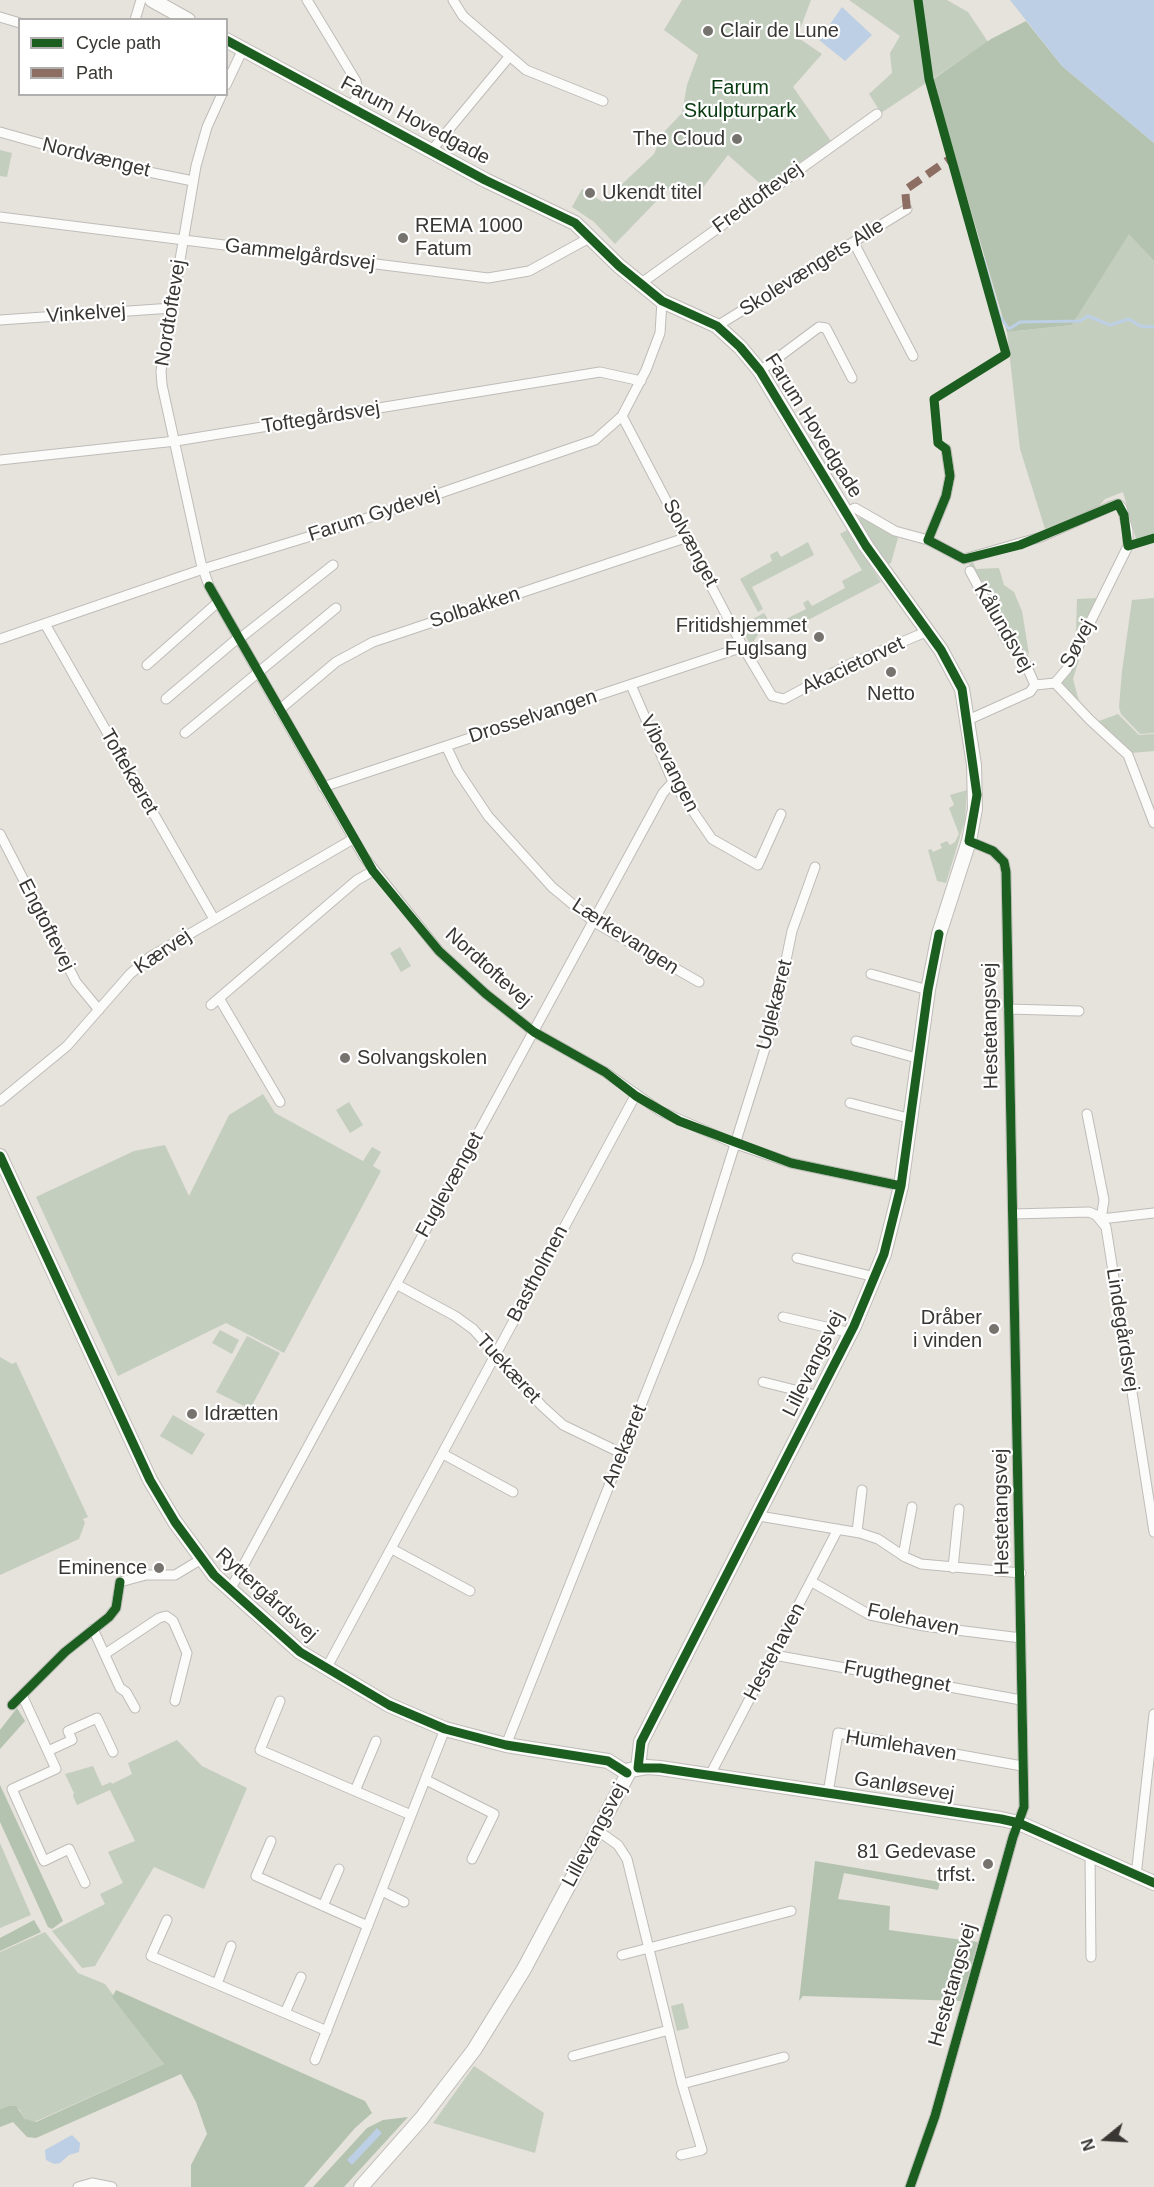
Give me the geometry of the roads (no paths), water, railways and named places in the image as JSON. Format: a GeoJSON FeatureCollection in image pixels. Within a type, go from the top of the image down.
{"type":"FeatureCollection","features":[{"type":"Feature","properties":{"kind":"street"},"geometry":{"type":"LineString","coordinates":[[136,18],[141,0]]}},
{"type":"Feature","properties":{"kind":"street"},"geometry":{"type":"LineString","coordinates":[[152,0],[184,18]]}},
{"type":"Feature","properties":{"kind":"street"},"geometry":{"type":"LineString","coordinates":[[307,0],[356,81],[358,91],[353,108]]}},
{"type":"Feature","properties":{"kind":"street"},"geometry":{"type":"LineString","coordinates":[[453,0],[463,16],[509,57],[536,74],[603,101]]}},
{"type":"Feature","properties":{"kind":"street"},"geometry":{"type":"LineString","coordinates":[[0,17],[18,22]]}},
{"type":"Feature","properties":{"kind":"street","name":"Farum Hovedgade"},"geometry":{"type":"LineString","coordinates":[[228,41],[431,151],[560,215],[591,237],[640,284],[662,301],[717,326],[740,347],[760,371],[867,548],[928,631],[957,676],[968,720],[977,795],[969,841]]}},
{"type":"Feature","properties":{"kind":"street"},"geometry":{"type":"LineString","coordinates":[[228,81],[243,49]]}},
{"type":"Feature","properties":{"kind":"street"},"geometry":{"type":"LineString","coordinates":[[431,151],[509,57]]}},
{"type":"Feature","properties":{"kind":"street","name":"Nordtoftevej"},"geometry":{"type":"LineString","coordinates":[[221,96],[207,127],[193,181],[161,371],[202,569],[217,603],[353,839],[373,870],[439,951],[534,1032],[605,1072],[635,1096],[679,1121],[736,1144],[791,1162],[901,1186]]}},
{"type":"Feature","properties":{"kind":"street","name":"Fredtoftevej"},"geometry":{"type":"LineString","coordinates":[[640,284],[877,114]]}},
{"type":"Feature","properties":{"kind":"street","name":"Nordvænget"},"geometry":{"type":"LineString","coordinates":[[0,132],[124,167],[193,181]]}},
{"type":"Feature","properties":{"kind":"street","name":"Skolevængets Alle"},"geometry":{"type":"LineString","coordinates":[[717,326],[908,209]]}},
{"type":"Feature","properties":{"kind":"street","name":"Gammelgårdsvej"},"geometry":{"type":"LineString","coordinates":[[0,217],[488,278],[529,271],[591,237]]}},
{"type":"Feature","properties":{"kind":"street"},"geometry":{"type":"LineString","coordinates":[[854,243],[913,356]]}},
{"type":"Feature","properties":{"kind":"street","name":"Farum Gydevej"},"geometry":{"type":"LineString","coordinates":[[0,639],[202,569],[347,525],[583,446],[608,430],[622,416],[641,381],[660,333],[662,301]]}},
{"type":"Feature","properties":{"kind":"street","name":"Vinkelvej"},"geometry":{"type":"LineString","coordinates":[[0,320],[172,309]]}},
{"type":"Feature","properties":{"kind":"street"},"geometry":{"type":"LineString","coordinates":[[760,371],[819,327],[826,328],[852,378]]}},
{"type":"Feature","properties":{"kind":"street","name":"Toftegårdsvej"},"geometry":{"type":"LineString","coordinates":[[0,460],[176,441],[600,372],[641,381]]}},
{"type":"Feature","properties":{"kind":"street","name":"Solvænget"},"geometry":{"type":"LineString","coordinates":[[622,416],[688,537],[766,689],[777,699]]}},
{"type":"Feature","properties":{"kind":"street"},"geometry":{"type":"LineString","coordinates":[[846,512],[855,508],[895,531],[928,540],[950,476],[946,449]]}},
{"type":"Feature","properties":{"kind":"street","name":"Søvej"},"geometry":{"type":"LineString","coordinates":[[928,540],[964,559],[1041,537],[1114,505],[1118,504],[1124,515],[1128,546],[1074,659],[1055,683],[1035,685],[1029,692],[968,720]]}},
{"type":"Feature","properties":{"kind":"street","name":"Solbakken"},"geometry":{"type":"LineString","coordinates":[[279,710],[336,662],[373,642],[688,537]]}},
{"type":"Feature","properties":{"kind":"street"},"geometry":{"type":"LineString","coordinates":[[166,699],[239,638],[333,565]]}},
{"type":"Feature","properties":{"kind":"street","name":"Kålundsvej"},"geometry":{"type":"LineString","coordinates":[[970,571],[1006,639],[1023,658],[1035,685]]}},
{"type":"Feature","properties":{"kind":"street"},"geometry":{"type":"LineString","coordinates":[[147,665],[217,603]]}},
{"type":"Feature","properties":{"kind":"street"},"geometry":{"type":"LineString","coordinates":[[185,733],[336,608]]}},
{"type":"Feature","properties":{"kind":"street","name":"Toftekæret"},"geometry":{"type":"LineString","coordinates":[[45,624],[214,919]]}},
{"type":"Feature","properties":{"kind":"street","name":"Akacietorvet"},"geometry":{"type":"LineString","coordinates":[[777,699],[784,699],[848,665],[928,631]]}},
{"type":"Feature","properties":{"kind":"street","name":"Drosselvangen"},"geometry":{"type":"LineString","coordinates":[[323,787],[744,647]]}},
{"type":"Feature","properties":{"kind":"street","name":"Kålundsvej"},"geometry":{"type":"LineString","coordinates":[[1055,683],[1128,755],[1154,823]]}},
{"type":"Feature","properties":{"kind":"street","name":"Vibevangen"},"geometry":{"type":"LineString","coordinates":[[631,685],[673,782],[712,839],[758,865],[781,814]]}},
{"type":"Feature","properties":{"kind":"street","name":"Lærkevangen"},"geometry":{"type":"LineString","coordinates":[[446,746],[458,771],[503,834],[552,887],[594,922],[699,982]]}},
{"type":"Feature","properties":{"kind":"street","name":"Fuglevænget"},"geometry":{"type":"LineString","coordinates":[[230,1590],[663,793],[673,782]]}},
{"type":"Feature","properties":{"kind":"street","name":"Engtoftevej"},"geometry":{"type":"LineString","coordinates":[[0,834],[76,982],[99,1010]]}},
{"type":"Feature","properties":{"kind":"street","name":"Kærvej"},"geometry":{"type":"LineString","coordinates":[[0,1101],[67,1046],[130,974],[150,957],[353,839]]}},
{"type":"Feature","properties":{"kind":"street","name":"Lillevangsvej"},"geometry":{"type":"LineString","coordinates":[[360,2187],[421,2119],[474,2050],[524,1969],[597,1830],[632,1770],[640,1742],[759,1516],[851,1333],[884,1254],[901,1186],[928,990],[939,934],[969,841]]}},
{"type":"Feature","properties":{"kind":"street","name":"Hestetangsvej"},"geometry":{"type":"LineString","coordinates":[[910,2187],[934,2116],[1013,1837],[1024,1807],[1021,1573],[1004,862],[993,851],[969,841]]}},
{"type":"Feature","properties":{"kind":"street","name":"Uglekæret"},"geometry":{"type":"LineString","coordinates":[[736,1144],[772,1023],[792,931],[815,867]]}},
{"type":"Feature","properties":{"kind":"street"},"geometry":{"type":"LineString","coordinates":[[211,1005],[357,880],[373,870]]}},
{"type":"Feature","properties":{"kind":"street"},"geometry":{"type":"LineString","coordinates":[[871,974],[928,990]]}},
{"type":"Feature","properties":{"kind":"street"},"geometry":{"type":"LineString","coordinates":[[219,998],[280,1102]]}},
{"type":"Feature","properties":{"kind":"street","name":"Hestetangsvej"},"geometry":{"type":"LineString","coordinates":[[1008,1009],[1079,1011]]}},
{"type":"Feature","properties":{"kind":"street"},"geometry":{"type":"LineString","coordinates":[[856,1041],[920,1059]]}},
{"type":"Feature","properties":{"kind":"street","name":"Bastholmen"},"geometry":{"type":"LineString","coordinates":[[326,1670],[635,1096]]}},
{"type":"Feature","properties":{"kind":"street"},"geometry":{"type":"LineString","coordinates":[[850,1103],[912,1119]]}},
{"type":"Feature","properties":{"kind":"street","name":"Lindegårdsvej"},"geometry":{"type":"LineString","coordinates":[[1087,1114],[1104,1200],[1101,1219],[1106,1227],[1154,1532]]}},
{"type":"Feature","properties":{"kind":"street","name":"Anekæret"},"geometry":{"type":"LineString","coordinates":[[506,1745],[698,1262],[736,1144]]}},
{"type":"Feature","properties":{"kind":"street","name":"Ryttergårdsvej"},"geometry":{"type":"LineString","coordinates":[[0,1156],[150,1480],[200,1560],[230,1590],[285,1640],[326,1670],[389,1705],[445,1729],[506,1745],[608,1761],[632,1770]]}},
{"type":"Feature","properties":{"kind":"street"},"geometry":{"type":"LineString","coordinates":[[1013,1214],[1089,1212],[1101,1219],[1154,1213]]}},
{"type":"Feature","properties":{"kind":"street"},"geometry":{"type":"LineString","coordinates":[[797,1258],[875,1277]]}},
{"type":"Feature","properties":{"kind":"street","name":"Tuekæret"},"geometry":{"type":"LineString","coordinates":[[396,1284],[455,1316],[473,1329],[542,1406],[564,1425],[621,1454]]}},
{"type":"Feature","properties":{"kind":"street","name":"Lillevangsvej"},"geometry":{"type":"LineString","coordinates":[[783,1317],[851,1333]]}},
{"type":"Feature","properties":{"kind":"street","name":"Lillevangsvej"},"geometry":{"type":"LineString","coordinates":[[763,1382],[819,1396]]}},
{"type":"Feature","properties":{"kind":"street"},"geometry":{"type":"LineString","coordinates":[[443,1454],[513,1492]]}},
{"type":"Feature","properties":{"kind":"street"},"geometry":{"type":"LineString","coordinates":[[856,1532],[862,1490]]}},
{"type":"Feature","properties":{"kind":"street"},"geometry":{"type":"LineString","coordinates":[[903,1556],[912,1507]]}},
{"type":"Feature","properties":{"kind":"street"},"geometry":{"type":"LineString","coordinates":[[952,1568],[958,1509]]}},
{"type":"Feature","properties":{"kind":"street"},"geometry":{"type":"LineString","coordinates":[[759,1516],[856,1532],[878,1539],[903,1556],[921,1564],[1021,1573]]}},
{"type":"Feature","properties":{"kind":"street","name":"Hestehaven"},"geometry":{"type":"LineString","coordinates":[[710,1775],[813,1582],[838,1529]]}},
{"type":"Feature","properties":{"kind":"street"},"geometry":{"type":"LineString","coordinates":[[392,1549],[470,1591]]}},
{"type":"Feature","properties":{"kind":"street"},"geometry":{"type":"LineString","coordinates":[[12,1705],[116,1608],[120,1582],[146,1575],[175,1575],[200,1560]]}},
{"type":"Feature","properties":{"kind":"street","name":"Folehaven"},"geometry":{"type":"LineString","coordinates":[[813,1582],[870,1615],[924,1626],[1021,1638]]}},
{"type":"Feature","properties":{"kind":"street"},"geometry":{"type":"LineString","coordinates":[[105,1654],[159,1618],[166,1616],[173,1621],[187,1653],[175,1701]]}},
{"type":"Feature","properties":{"kind":"street"},"geometry":{"type":"LineString","coordinates":[[93,1629],[120,1689],[126,1692],[135,1708]]}},
{"type":"Feature","properties":{"kind":"street","name":"Frugthegnet"},"geometry":{"type":"LineString","coordinates":[[774,1655],[1021,1700]]}},
{"type":"Feature","properties":{"kind":"street"},"geometry":{"type":"LineString","coordinates":[[22,1695],[56,1769],[12,1790],[44,1861],[69,1849],[85,1883]]}},
{"type":"Feature","properties":{"kind":"street"},"geometry":{"type":"LineString","coordinates":[[280,1701],[260,1750],[411,1815]]}},
{"type":"Feature","properties":{"kind":"street"},"geometry":{"type":"LineString","coordinates":[[1137,1875],[1154,1714]]}},
{"type":"Feature","properties":{"kind":"street"},"geometry":{"type":"LineString","coordinates":[[48,1751],[72,1740],[68,1731],[97,1718],[112,1752]]}},
{"type":"Feature","properties":{"kind":"street"},"geometry":{"type":"LineString","coordinates":[[315,2060],[445,1729]]}},
{"type":"Feature","properties":{"kind":"street","name":"Humlehaven"},"geometry":{"type":"LineString","coordinates":[[828,1793],[837,1734],[1022,1766]]}},
{"type":"Feature","properties":{"kind":"street"},"geometry":{"type":"LineString","coordinates":[[355,1791],[376,1742]]}},
{"type":"Feature","properties":{"kind":"street","name":"Ganløsevej"},"geometry":{"type":"LineString","coordinates":[[632,1770],[710,1775],[1019,1823],[1154,1883]]}},
{"type":"Feature","properties":{"kind":"street"},"geometry":{"type":"LineString","coordinates":[[426,1780],[494,1814],[472,1859]]}},
{"type":"Feature","properties":{"kind":"street"},"geometry":{"type":"LineString","coordinates":[[597,1830],[618,1845],[627,1858],[682,2084],[702,2150],[681,2155]]}},
{"type":"Feature","properties":{"kind":"street"},"geometry":{"type":"LineString","coordinates":[[272,1841],[256,1876],[368,1926]]}},
{"type":"Feature","properties":{"kind":"street"},"geometry":{"type":"LineString","coordinates":[[1090,1855],[1091,1957]]}},
{"type":"Feature","properties":{"kind":"street"},"geometry":{"type":"LineString","coordinates":[[323,1906],[339,1869]]}},
{"type":"Feature","properties":{"kind":"street"},"geometry":{"type":"LineString","coordinates":[[382,1891],[404,1902]]}},
{"type":"Feature","properties":{"kind":"street"},"geometry":{"type":"LineString","coordinates":[[622,1955],[791,1911]]}},
{"type":"Feature","properties":{"kind":"street"},"geometry":{"type":"LineString","coordinates":[[167,1920],[151,1956],[327,2031]]}},
{"type":"Feature","properties":{"kind":"street"},"geometry":{"type":"LineString","coordinates":[[217,1984],[231,1946]]}},
{"type":"Feature","properties":{"kind":"street"},"geometry":{"type":"LineString","coordinates":[[285,2013],[301,1977]]}},
{"type":"Feature","properties":{"kind":"street"},"geometry":{"type":"LineString","coordinates":[[573,2056],[669,2030]]}},
{"type":"Feature","properties":{"kind":"street"},"geometry":{"type":"LineString","coordinates":[[682,2084],[784,2057]]}},
{"type":"Feature","properties":{"kind":"street"},"geometry":{"type":"LineString","coordinates":[[78,2187],[92,2183],[112,2187]]}},
{"type":"Feature","properties":{"kind":"water"},"geometry":{"type":"Polygon","coordinates":[[[1010,0],[1154,0],[1154,143],[1062,66],[1010,0]]]}},
{"type":"Feature","properties":{"kind":"water"},"geometry":{"type":"Polygon","coordinates":[[[842,7],[872,35],[845,61],[819,40],[842,7]]]}},
{"type":"Feature","properties":{"kind":"water"},"geometry":{"type":"Polygon","coordinates":[[[377,2128],[382,2133],[352,2165],[347,2160],[377,2128]]]}},
{"type":"Feature","properties":{"kind":"water"},"geometry":{"type":"Polygon","coordinates":[[[72,2135],[80,2143],[79,2152],[69,2155],[60,2163],[54,2164],[46,2160],[45,2150],[72,2135]]]}},
{"type":"Feature","properties":{"kind":"waterway"},"geometry":{"type":"LineString","coordinates":[[983,258],[999,315],[1009,329],[1020,322],[1080,321],[1088,316],[1110,325],[1129,319],[1140,326],[1154,327]]}},
{"type":"Feature","properties":{"kind":"place","name":"Clair de Lune"},"geometry":{"type":"Point","coordinates":[708,31]}},
{"type":"Feature","properties":{"kind":"place","name":"The Cloud"},"geometry":{"type":"Point","coordinates":[737,139]}},
{"type":"Feature","properties":{"kind":"place","name":"Ukendt titel"},"geometry":{"type":"Point","coordinates":[590,193]}},
{"type":"Feature","properties":{"kind":"place","name":"REMA 1000 Fatum"},"geometry":{"type":"Point","coordinates":[403,238]}},
{"type":"Feature","properties":{"kind":"place","name":"Fritidshjemmet Fuglsang"},"geometry":{"type":"Point","coordinates":[819,637]}},
{"type":"Feature","properties":{"kind":"place","name":"Netto"},"geometry":{"type":"Point","coordinates":[891,672]}},
{"type":"Feature","properties":{"kind":"place","name":"Solvangskolen"},"geometry":{"type":"Point","coordinates":[345,1058]}},
{"type":"Feature","properties":{"kind":"place","name":"Dråber i vinden"},"geometry":{"type":"Point","coordinates":[994,1329]}},
{"type":"Feature","properties":{"kind":"place","name":"Idrætten"},"geometry":{"type":"Point","coordinates":[192,1414]}},
{"type":"Feature","properties":{"kind":"place","name":"Eminence"},"geometry":{"type":"Point","coordinates":[159,1568]}},
{"type":"Feature","properties":{"kind":"place","name":"81 Gedevase trfst."},"geometry":{"type":"Point","coordinates":[988,1864]}},
{"type":"Feature","properties":{"kind":"park label","name":"Farum Skulpturpark"},"geometry":{"type":"Point","coordinates":[740,100]}}]}
